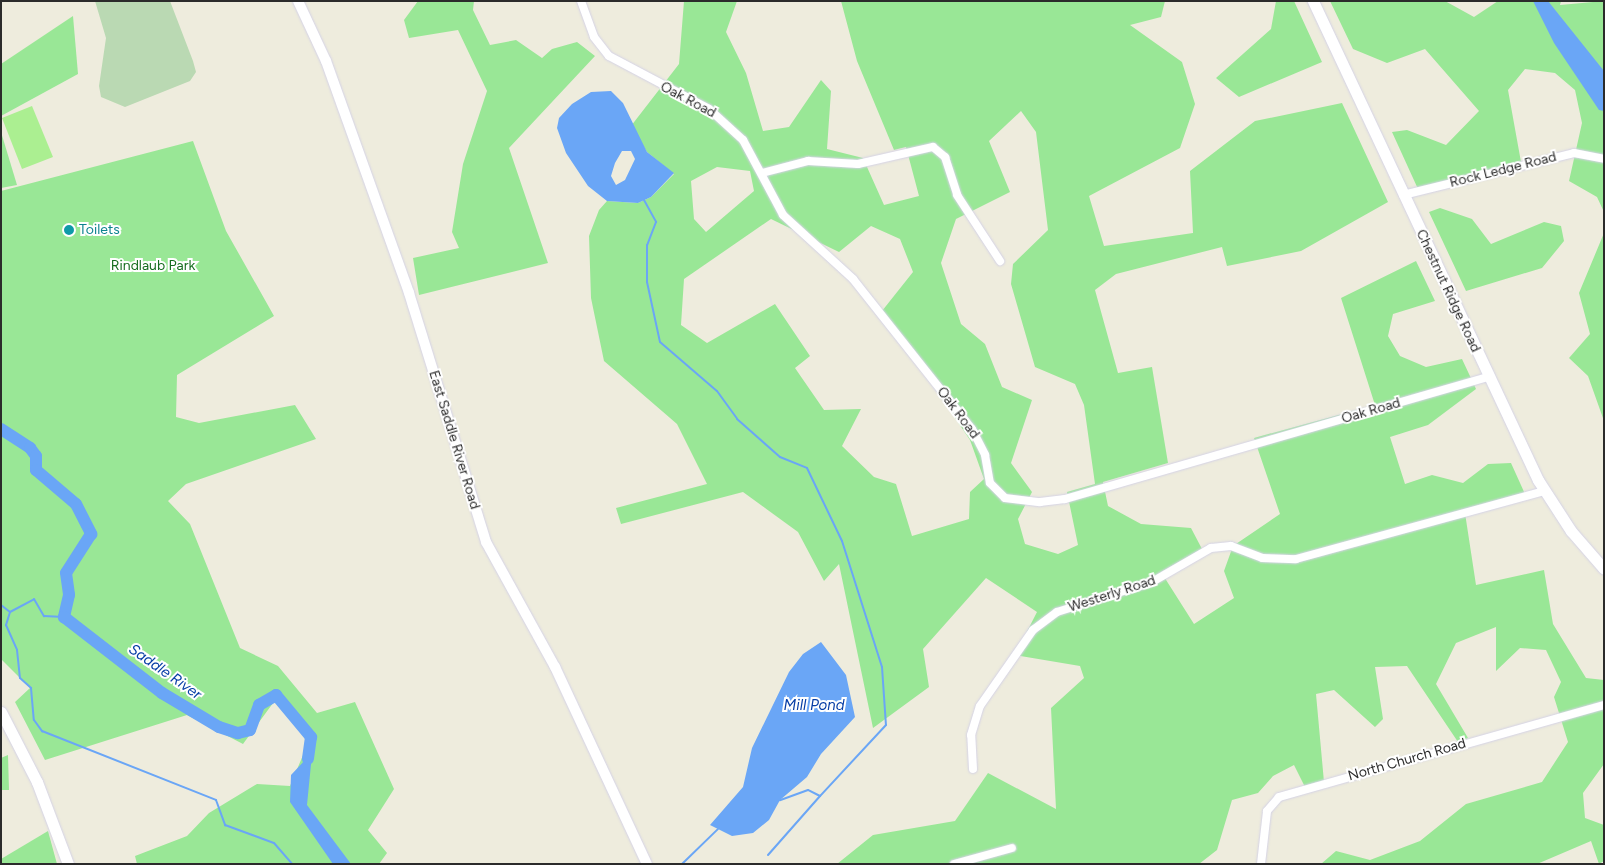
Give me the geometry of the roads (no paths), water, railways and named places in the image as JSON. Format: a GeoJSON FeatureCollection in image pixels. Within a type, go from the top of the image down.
{"type":"FeatureCollection","features":[{"type":"Feature","properties":{"kind":"main road","name":"Chestnut Ridge Road"},"geometry":{"type":"LineString","coordinates":[[1313,1],[1544,491],[1604,569]]}},
{"type":"Feature","properties":{"kind":"main road"},"geometry":{"type":"LineString","coordinates":[[1,712],[37,782],[68,864]]}},
{"type":"Feature","properties":{"kind":"street","name":"East Saddle River Road"},"geometry":{"type":"LineString","coordinates":[[298,1],[326,61],[409,293],[486,542],[574,705],[647,864]]}},
{"type":"Feature","properties":{"kind":"street","name":"Oak Road"},"geometry":{"type":"LineString","coordinates":[[581,1],[594,37],[609,56],[722,118],[743,140],[783,216],[854,279],[972,429],[985,455],[990,483],[1011,500],[1065,499],[1489,377]]}},
{"type":"Feature","properties":{"kind":"street"},"geometry":{"type":"LineString","coordinates":[[762,173],[808,161],[858,164],[933,147],[942,152],[957,195],[1000,261]]}},
{"type":"Feature","properties":{"kind":"street","name":"Rock Ledge Road"},"geometry":{"type":"LineString","coordinates":[[1403,195],[1574,153],[1604,159]]}},
{"type":"Feature","properties":{"kind":"street","name":"Westerly Road"},"geometry":{"type":"LineString","coordinates":[[973,769],[971,735],[980,706],[1034,630],[1057,612],[1152,582],[1211,548],[1231,546],[1262,558],[1296,559],[1544,491]]}},
{"type":"Feature","properties":{"kind":"street","name":"North Church Road"},"geometry":{"type":"LineString","coordinates":[[1261,864],[1267,811],[1279,797],[1604,704]]}},
{"type":"Feature","properties":{"kind":"street"},"geometry":{"type":"LineString","coordinates":[[954,864],[1012,848]]}},
{"type":"Feature","properties":{"kind":"water"},"geometry":{"type":"Polygon","coordinates":[[[1533,1],[1548,1],[1604,71],[1604,111],[1599,110],[1554,43],[1533,1]]]}},
{"type":"Feature","properties":{"kind":"water"},"geometry":{"type":"Polygon","coordinates":[[[611,91],[623,103],[647,152],[674,173],[651,197],[638,203],[607,201],[588,186],[566,153],[557,128],[559,118],[572,104],[591,92],[611,91]],[[622,151],[615,163],[611,176],[616,185],[625,180],[635,159],[631,151],[622,151]]]}},
{"type":"Feature","properties":{"kind":"water","name":"Mill Pond"},"geometry":{"type":"Polygon","coordinates":[[[821,642],[846,675],[855,717],[821,754],[807,777],[780,800],[769,820],[753,833],[732,836],[710,825],[743,787],[752,748],[789,672],[803,654],[821,642]]]}},
{"type":"Feature","properties":{"kind":"water"},"geometry":{"type":"Polygon","coordinates":[[[313,744],[307,805],[351,864],[333,864],[290,802],[291,775],[306,759],[305,745],[313,744]]]}},
{"type":"Feature","properties":{"kind":"waterway"},"geometry":{"type":"LineString","coordinates":[[644,200],[656,222],[647,245],[647,282],[660,342],[717,391],[737,419],[780,457],[807,468],[842,541],[882,667],[886,725],[820,796],[808,790],[780,800]]}},
{"type":"Feature","properties":{"kind":"waterway","name":"Saddle River"},"geometry":{"type":"LineString","coordinates":[[1,429],[30,448],[36,456],[36,470],[76,504],[91,534],[66,573],[69,595],[64,617],[162,693],[219,727],[238,733],[250,730],[259,705],[276,695],[311,737],[308,759]]}},
{"type":"Feature","properties":{"kind":"waterway","name":"Saddle River"},"geometry":{"type":"LineString","coordinates":[[1,437],[3,430]]}},
{"type":"Feature","properties":{"kind":"waterway"},"geometry":{"type":"LineString","coordinates":[[1,605],[10,612],[34,599],[44,616],[64,617]]}},
{"type":"Feature","properties":{"kind":"waterway"},"geometry":{"type":"LineString","coordinates":[[10,612],[6,625],[17,650],[20,678],[31,688],[34,720],[42,731],[216,800],[225,825],[274,843],[292,864]]}},
{"type":"Feature","properties":{"kind":"waterway"},"geometry":{"type":"LineString","coordinates":[[768,855],[820,796]]}},
{"type":"Feature","properties":{"kind":"waterway"},"geometry":{"type":"LineString","coordinates":[[682,864],[718,829]]}},
{"type":"Feature","properties":{"kind":"place","name":"Toilets"},"geometry":{"type":"Point","coordinates":[69,230]}},
{"type":"Feature","properties":{"kind":"park label","name":"Rindlaub Park"},"geometry":{"type":"Point","coordinates":[153,266]}}]}
